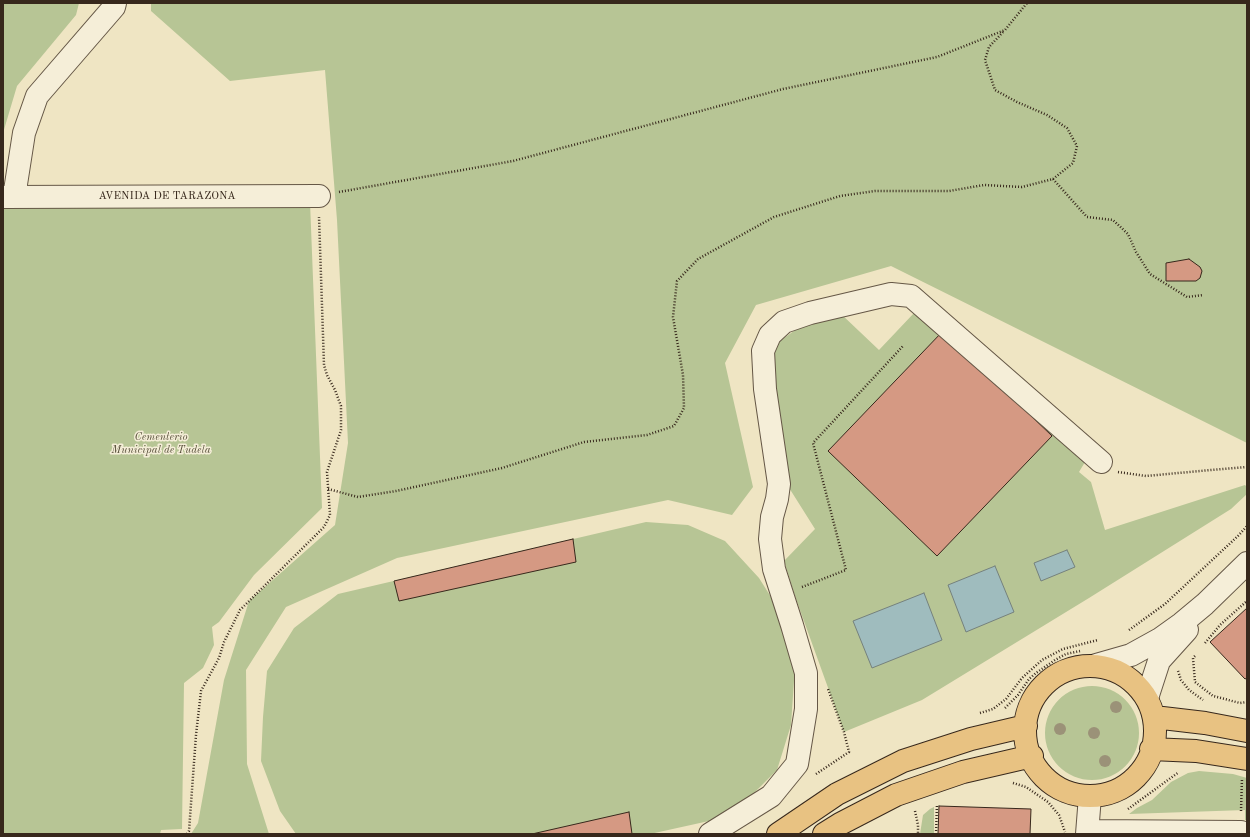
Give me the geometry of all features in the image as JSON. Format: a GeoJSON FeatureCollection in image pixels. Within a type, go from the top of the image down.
{"type":"FeatureCollection","features":[{"type":"Feature","properties":{"kind":"main road"},"geometry":{"type":"LineString","coordinates":[[1096,665],[1126,675],[1150,707],[1155,733],[1144,769],[1129,784],[1110,793],[1090,796],[1071,793],[1054,785],[1041,772],[1032,756],[1027,742],[1026,726],[1030,706],[1041,688],[1056,674],[1076,666],[1096,665]]}},
{"type":"Feature","properties":{"kind":"main road"},"geometry":{"type":"LineString","coordinates":[[1150,707],[1205,723],[1247,731]]}},
{"type":"Feature","properties":{"kind":"main road"},"geometry":{"type":"LineString","coordinates":[[778,834],[837,794],[903,761],[971,739],[1026,726]]}},
{"type":"Feature","properties":{"kind":"main road"},"geometry":{"type":"LineString","coordinates":[[1151,749],[1196,751],[1244,766]]}},
{"type":"Feature","properties":{"kind":"main road"},"geometry":{"type":"LineString","coordinates":[[824,834],[896,795],[963,772],[1032,756]]}},
{"type":"Feature","properties":{"kind":"street","name":"AVENIDA DE TARAZONA"},"geometry":{"type":"LineString","coordinates":[[115,3],[114,7],[36,96],[24,133],[9,196],[319,196]]}},
{"type":"Feature","properties":{"kind":"street"},"geometry":{"type":"LineString","coordinates":[[710,834],[771,796],[797,764],[806,709],[806,673],[774,569],[770,539],[772,517],[779,484],[765,388],[763,351],[770,335],[784,322],[810,313],[891,294],[911,296],[1101,462]]}},
{"type":"Feature","properties":{"kind":"street"},"geometry":{"type":"LineString","coordinates":[[1096,665],[1132,655],[1160,639],[1205,604],[1247,563]]}},
{"type":"Feature","properties":{"kind":"street"},"geometry":{"type":"LineString","coordinates":[[1150,707],[1159,661],[1184,633],[1234,591],[1247,578]]}},
{"type":"Feature","properties":{"kind":"street"},"geometry":{"type":"LineString","coordinates":[[1090,796],[1087,833],[1241,832]]}},
{"type":"Feature","properties":{"kind":"path"},"geometry":{"type":"LineString","coordinates":[[328,489],[358,497],[396,491],[502,468],[584,442],[647,435],[674,426],[684,408],[683,375],[673,317],[677,281],[698,259],[774,217],[840,196],[875,191],[949,191],[984,185],[1022,187],[1053,179],[1073,163],[1077,146],[1067,128],[1047,115],[995,90],[985,60],[989,47],[1027,3]]}},
{"type":"Feature","properties":{"kind":"path"},"geometry":{"type":"LineString","coordinates":[[187,834],[189,831],[196,735],[201,691],[219,658],[224,642],[240,610],[324,527],[330,515],[327,472],[341,430],[341,406],[324,365],[319,196],[513,161],[784,89],[937,57],[1005,30]]}},
{"type":"Feature","properties":{"kind":"path"},"geometry":{"type":"LineString","coordinates":[[1053,179],[1087,217],[1113,220],[1128,234],[1136,252],[1150,274],[1187,297],[1203,295]]}},
{"type":"Feature","properties":{"kind":"path"},"geometry":{"type":"LineString","coordinates":[[796,589],[846,570],[813,443],[903,346]]}},
{"type":"Feature","properties":{"kind":"path"},"geometry":{"type":"LineString","coordinates":[[1101,462],[1116,472],[1146,476],[1200,470],[1247,468]]}},
{"type":"Feature","properties":{"kind":"path"},"geometry":{"type":"LineString","coordinates":[[1127,631],[1165,604],[1247,526]]}},
{"type":"Feature","properties":{"kind":"path"},"geometry":{"type":"LineString","coordinates":[[1201,648],[1220,625],[1247,601]]}},
{"type":"Feature","properties":{"kind":"path"},"geometry":{"type":"LineString","coordinates":[[977,714],[993,709],[1006,699],[1022,678],[1042,660],[1063,649],[1098,640]]}},
{"type":"Feature","properties":{"kind":"path"},"geometry":{"type":"LineString","coordinates":[[1197,653],[1193,658],[1195,682],[1213,696],[1240,703],[1247,702]]}},
{"type":"Feature","properties":{"kind":"path"},"geometry":{"type":"LineString","coordinates":[[812,777],[849,752],[844,732],[826,684]]}},
{"type":"Feature","properties":{"kind":"path"},"geometry":{"type":"LineString","coordinates":[[1241,832],[1244,766]]}},
{"type":"Feature","properties":{"kind":"path"},"geometry":{"type":"LineString","coordinates":[[1124,813],[1181,771]]}},
{"type":"Feature","properties":{"kind":"path"},"geometry":{"type":"LineString","coordinates":[[1013,782],[1026,788],[1048,802],[1059,815],[1066,834]]}},
{"type":"Feature","properties":{"kind":"path"},"geometry":{"type":"LineString","coordinates":[[936,834],[937,799]]}},
{"type":"Feature","properties":{"kind":"path"},"geometry":{"type":"LineString","coordinates":[[914,808],[918,825],[918,834]]}},
{"type":"Feature","properties":{"kind":"green space"},"geometry":{"type":"Polygon","coordinates":[[[3,3],[79,3],[76,15],[17,86],[3,133],[3,3]]]}},
{"type":"Feature","properties":{"kind":"green space"},"geometry":{"type":"Polygon","coordinates":[[[151,3],[1247,3],[1247,443],[891,266],[756,305],[725,363],[753,487],[732,515],[668,500],[397,558],[286,607],[246,670],[247,764],[269,834],[191,834],[198,823],[224,680],[249,601],[335,525],[348,443],[337,220],[325,70],[230,81],[151,11],[151,3]]]}},
{"type":"Feature","properties":{"kind":"green space","name":"Cementerio Municipal de Tudela"},"geometry":{"type":"Polygon","coordinates":[[[310,202],[322,508],[254,575],[219,622],[212,627],[214,645],[203,668],[184,683],[182,829],[161,830],[160,834],[3,834],[3,208],[310,202]]]}},
{"type":"Feature","properties":{"kind":"green space"},"geometry":{"type":"Polygon","coordinates":[[[840,313],[879,350],[914,313],[1085,462],[1079,472],[1091,482],[1105,530],[1245,485],[1247,487],[1247,494],[1231,509],[922,700],[844,732],[796,599],[784,561],[815,529],[786,483],[771,367],[777,343],[808,321],[840,313]]]}},
{"type":"Feature","properties":{"kind":"green space"},"geometry":{"type":"Polygon","coordinates":[[[646,522],[688,525],[725,541],[759,578],[783,616],[795,666],[791,725],[777,770],[746,801],[718,819],[650,834],[296,834],[280,811],[261,761],[267,671],[294,628],[338,594],[646,522]]]}},
{"type":"Feature","properties":{"kind":"green space"},"geometry":{"type":"Polygon","coordinates":[[[1092,686],[1110,690],[1125,700],[1135,715],[1139,733],[1135,751],[1125,766],[1110,776],[1092,780],[1074,776],[1059,766],[1049,751],[1045,733],[1049,715],[1059,700],[1074,690],[1092,686]]]}},
{"type":"Feature","properties":{"kind":"green space"},"geometry":{"type":"Polygon","coordinates":[[[1199,771],[1233,774],[1247,778],[1247,820],[1245,820],[1245,810],[1129,814],[1152,800],[1171,782],[1188,773],[1199,771]]]}},
{"type":"Feature","properties":{"kind":"green space"},"geometry":{"type":"Polygon","coordinates":[[[934,807],[934,834],[920,834],[923,815],[934,807]]]}},
{"type":"Feature","properties":{"kind":"water"},"geometry":{"type":"Polygon","coordinates":[[[1067,550],[1075,567],[1041,581],[1034,563],[1067,550]]]}},
{"type":"Feature","properties":{"kind":"water"},"geometry":{"type":"Polygon","coordinates":[[[995,566],[1014,612],[966,632],[948,585],[995,566]]]}},
{"type":"Feature","properties":{"kind":"water"},"geometry":{"type":"Polygon","coordinates":[[[924,593],[942,640],[872,668],[853,621],[924,593]]]}},
{"type":"Feature","properties":{"kind":"building"},"geometry":{"type":"Polygon","coordinates":[[[1189,259],[1200,267],[1202,271],[1200,278],[1196,281],[1166,281],[1166,263],[1189,259]]]}},
{"type":"Feature","properties":{"kind":"building"},"geometry":{"type":"Polygon","coordinates":[[[943,331],[1052,436],[937,556],[828,451],[943,331]]]}},
{"type":"Feature","properties":{"kind":"building"},"geometry":{"type":"Polygon","coordinates":[[[573,539],[576,562],[399,601],[394,581],[573,539]]]}},
{"type":"Feature","properties":{"kind":"building"},"geometry":{"type":"Polygon","coordinates":[[[1247,608],[1247,678],[1245,679],[1210,642],[1247,608]]]}},
{"type":"Feature","properties":{"kind":"building"},"geometry":{"type":"Polygon","coordinates":[[[939,806],[1031,809],[1030,834],[938,834],[939,806]]]}},
{"type":"Feature","properties":{"kind":"building"},"geometry":{"type":"Polygon","coordinates":[[[629,812],[632,834],[532,834],[629,812]]]}}]}
